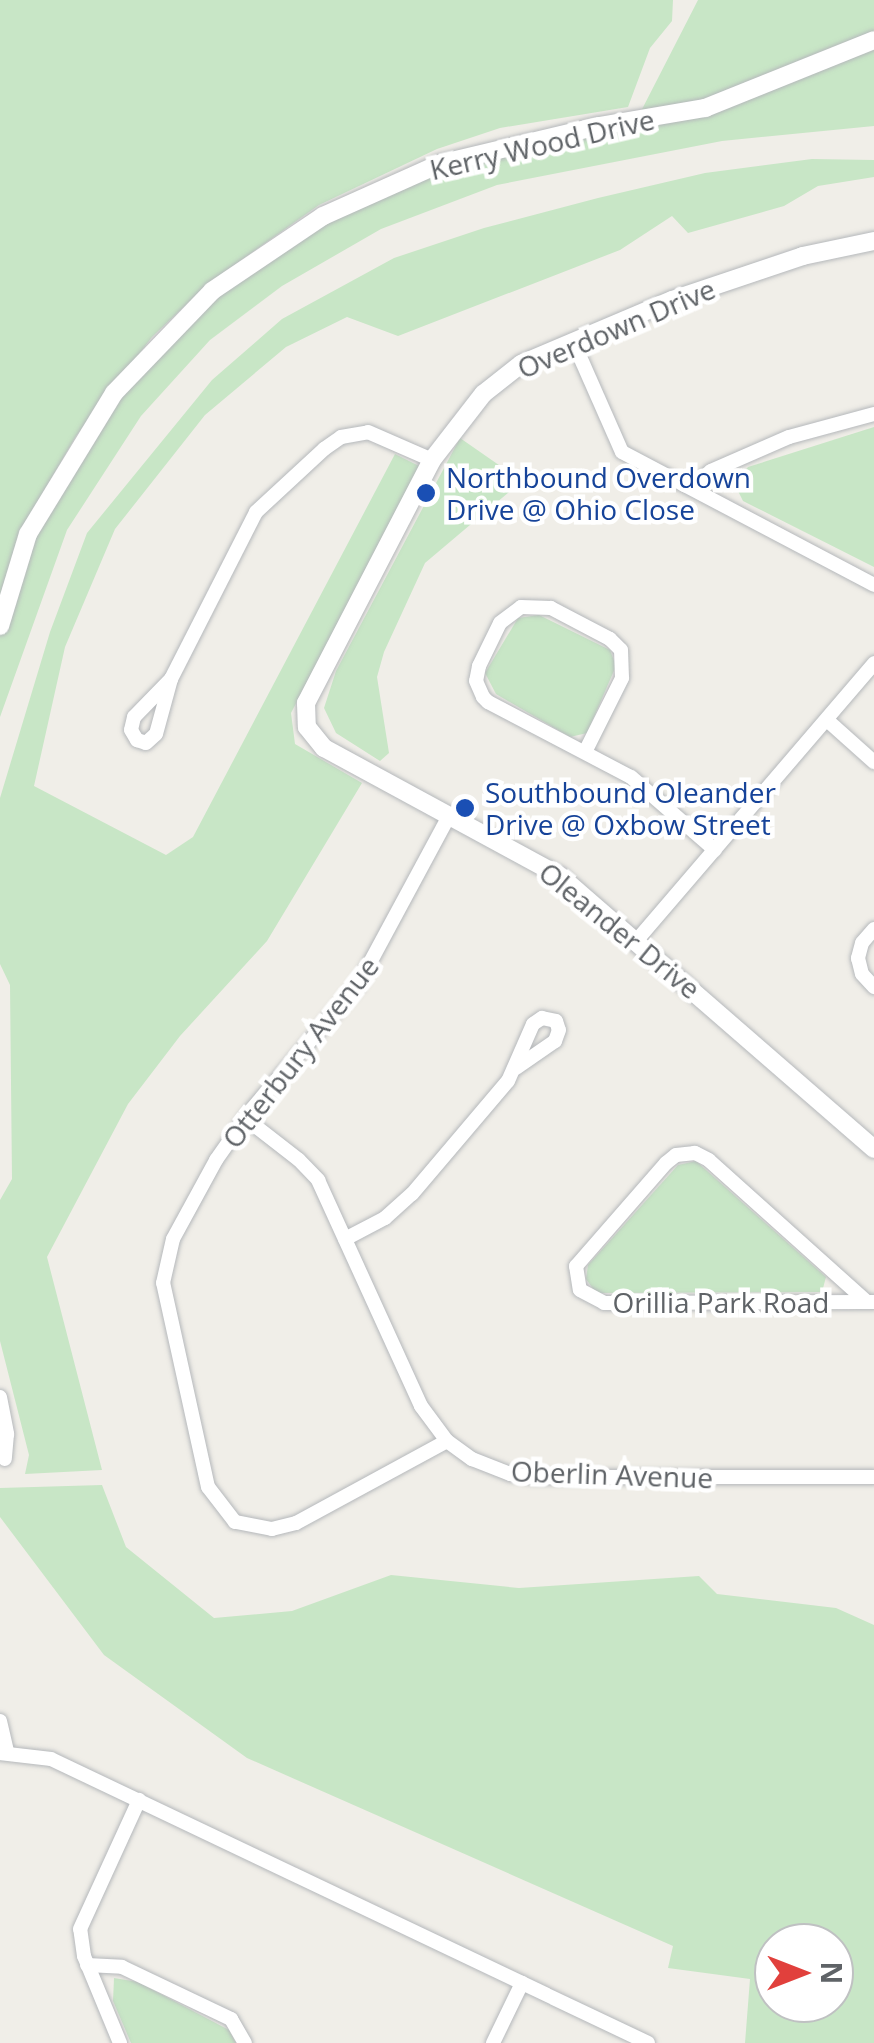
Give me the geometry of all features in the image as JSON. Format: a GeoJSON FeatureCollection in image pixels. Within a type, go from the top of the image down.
{"type":"FeatureCollection","features":[{"type":"Feature","properties":{"kind":"street","name":"Kerry Wood Drive"},"geometry":{"type":"LineString","coordinates":[[0,626],[28,534],[114,394],[212,291],[322,216],[439,164],[599,126],[705,108],[874,40]]}},
{"type":"Feature","properties":{"kind":"street","name":"Overdown Drive"},"geometry":{"type":"LineString","coordinates":[[337,755],[324,748],[307,727],[306,702],[432,460],[484,394],[521,364],[573,341],[744,274],[874,241]]}},
{"type":"Feature","properties":{"kind":"street"},"geometry":{"type":"LineString","coordinates":[[573,341],[618,448],[874,585]]}},
{"type":"Feature","properties":{"kind":"street"},"geometry":{"type":"LineString","coordinates":[[692,488],[711,471],[789,437],[874,414]]}},
{"type":"Feature","properties":{"kind":"street"},"geometry":{"type":"LineString","coordinates":[[171,679],[256,512],[324,449],[341,437],[368,432],[432,460]]}},
{"type":"Feature","properties":{"kind":"street"},"geometry":{"type":"LineString","coordinates":[[584,752],[622,678],[625,664],[621,650],[551,608],[520,607],[500,623],[482,658],[476,674],[479,692],[488,702],[631,777],[715,850]]}},
{"type":"Feature","properties":{"kind":"street"},"geometry":{"type":"LineString","coordinates":[[637,940],[874,663]]}},
{"type":"Feature","properties":{"kind":"street"},"geometry":{"type":"LineString","coordinates":[[828,721],[874,762]]}},
{"type":"Feature","properties":{"kind":"street","name":"Oleander Drive"},"geometry":{"type":"LineString","coordinates":[[337,755],[560,876],[874,1149]]}},
{"type":"Feature","properties":{"kind":"street","name":"Otterbury Avenue"},"geometry":{"type":"LineString","coordinates":[[447,1441],[285,1528],[244,1525],[218,1504],[208,1486],[169,1326],[164,1270],[177,1229],[245,1118],[358,985],[450,814]]}},
{"type":"Feature","properties":{"kind":"street"},"geometry":{"type":"LineString","coordinates":[[874,929],[862,943],[858,958],[862,974],[874,987]]}},
{"type":"Feature","properties":{"kind":"street"},"geometry":{"type":"LineString","coordinates":[[345,1239],[404,1203],[516,1068]]}},
{"type":"Feature","properties":{"kind":"street","name":"Oberlin Avenue"},"geometry":{"type":"LineString","coordinates":[[245,1118],[306,1166],[321,1186],[418,1400],[447,1441],[472,1459],[522,1476],[874,1477]]}},
{"type":"Feature","properties":{"kind":"street","name":"Orillia Park Road"},"geometry":{"type":"LineString","coordinates":[[694,1153],[709,1160],[871,1302],[604,1303],[580,1290],[576,1266],[666,1163],[676,1155],[694,1153]]}},
{"type":"Feature","properties":{"kind":"street"},"geometry":{"type":"LineString","coordinates":[[0,1397],[8,1434],[5,1459]]}},
{"type":"Feature","properties":{"kind":"street"},"geometry":{"type":"LineString","coordinates":[[0,1721],[4,1753],[44,1757],[648,2043]]}},
{"type":"Feature","properties":{"kind":"street"},"geometry":{"type":"LineString","coordinates":[[120,2043],[88,1965],[80,1930],[139,1800]]}},
{"type":"Feature","properties":{"kind":"street"},"geometry":{"type":"LineString","coordinates":[[88,1965],[128,1969],[231,2019],[245,2043]]}},
{"type":"Feature","properties":{"kind":"street"},"geometry":{"type":"LineString","coordinates":[[493,2043],[522,1983]]}},
{"type":"Feature","properties":{"kind":"green space"},"geometry":{"type":"Polygon","coordinates":[[[0,0],[673,0],[672,21],[650,48],[628,107],[500,128],[437,149],[319,205],[209,283],[152,337],[76,436],[20,532],[0,597],[0,0]]]}},
{"type":"Feature","properties":{"kind":"green space"},"geometry":{"type":"Polygon","coordinates":[[[698,0],[874,0],[874,126],[722,141],[497,185],[381,229],[282,286],[210,340],[141,416],[67,530],[0,717],[0,626],[28,534],[114,393],[212,291],[323,216],[439,164],[637,119],[698,0]]]}},
{"type":"Feature","properties":{"kind":"green space"},"geometry":{"type":"Polygon","coordinates":[[[812,159],[874,160],[874,177],[818,186],[784,206],[688,233],[672,216],[620,250],[398,336],[347,317],[286,347],[205,415],[115,529],[65,647],[34,786],[166,855],[193,837],[395,454],[419,466],[291,713],[295,744],[362,783],[267,941],[180,1036],[128,1104],[47,1257],[102,1470],[25,1474],[29,1455],[0,1341],[0,1200],[12,1179],[10,985],[0,964],[0,798],[50,632],[87,533],[212,380],[282,319],[394,258],[484,228],[598,198],[705,173],[812,159]]]}},
{"type":"Feature","properties":{"kind":"green space"},"geometry":{"type":"Polygon","coordinates":[[[874,427],[874,567],[743,501],[734,483],[748,467],[874,427]]]}},
{"type":"Feature","properties":{"kind":"green space"},"geometry":{"type":"Polygon","coordinates":[[[460,438],[522,481],[425,563],[384,652],[377,677],[389,753],[380,761],[336,733],[324,708],[336,671],[460,438]]]}},
{"type":"Feature","properties":{"kind":"green space"},"geometry":{"type":"Polygon","coordinates":[[[539,615],[610,650],[616,666],[587,733],[570,737],[496,694],[485,673],[518,618],[539,615]]]}},
{"type":"Feature","properties":{"kind":"green space"},"geometry":{"type":"Polygon","coordinates":[[[696,1161],[826,1277],[822,1292],[596,1293],[586,1279],[588,1265],[678,1165],[696,1161]]]}},
{"type":"Feature","properties":{"kind":"green space"},"geometry":{"type":"Polygon","coordinates":[[[102,1485],[126,1547],[214,1618],[292,1611],[391,1575],[519,1588],[699,1576],[717,1594],[836,1608],[874,1625],[874,2043],[745,2043],[750,1979],[668,1968],[673,1946],[247,1758],[104,1655],[0,1517],[0,1488],[102,1485]]]}},
{"type":"Feature","properties":{"kind":"green space"},"geometry":{"type":"Polygon","coordinates":[[[114,1978],[138,1982],[229,2030],[236,2043],[131,2043],[113,2001],[114,1978]]]}},
{"type":"Feature","properties":{"kind":"place","name":"Northbound Overdown Drive @ Ohio Close"},"geometry":{"type":"Point","coordinates":[426,493]}},
{"type":"Feature","properties":{"kind":"place","name":"Southbound Oleander Drive @ Oxbow Street"},"geometry":{"type":"Point","coordinates":[465,808]}}]}
